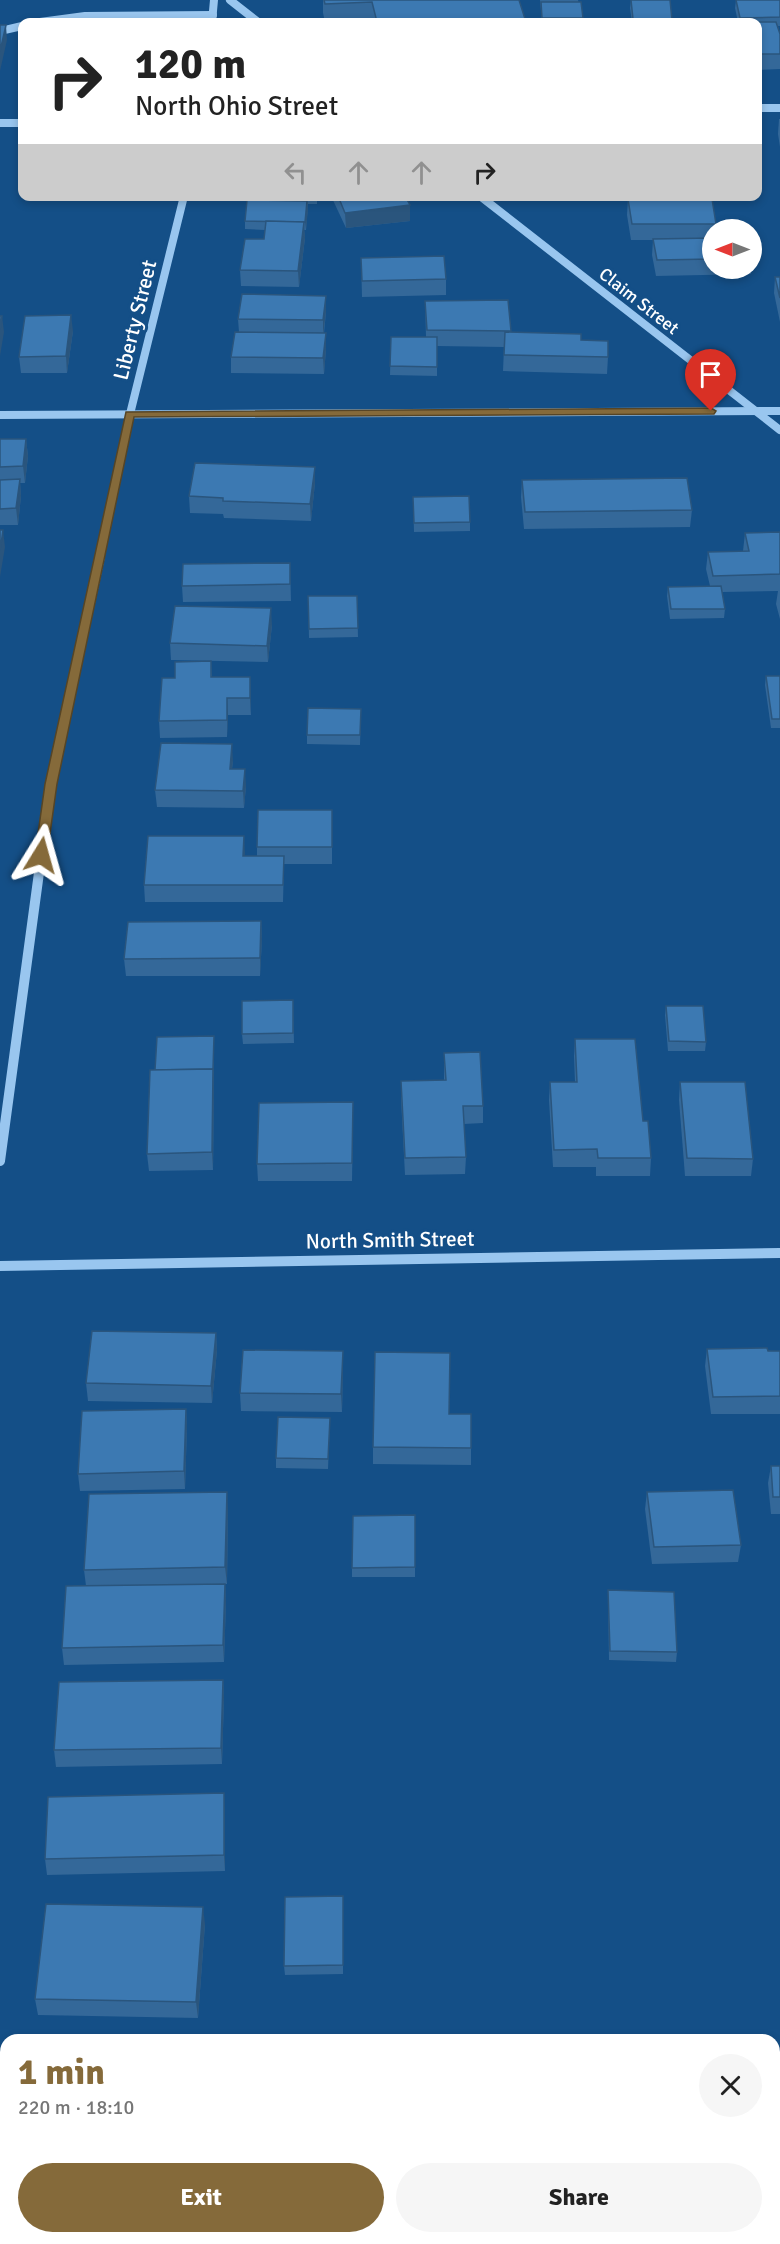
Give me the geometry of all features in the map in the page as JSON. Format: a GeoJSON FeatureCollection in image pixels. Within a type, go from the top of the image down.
{"type":"FeatureCollection","features":[{"type":"Feature","properties":{"kind":"street"},"geometry":{"type":"LineString","coordinates":[[212,18],[214,0]]}},
{"type":"Feature","properties":{"kind":"street"},"geometry":{"type":"LineString","coordinates":[[230,0],[253,18]]}},
{"type":"Feature","properties":{"kind":"street"},"geometry":{"type":"LineString","coordinates":[[70,18],[85,16],[170,18]]}},
{"type":"Feature","properties":{"kind":"street"},"geometry":{"type":"LineString","coordinates":[[0,31],[18,27]]}},
{"type":"Feature","properties":{"kind":"street"},"geometry":{"type":"LineString","coordinates":[[762,108],[780,108]]}},
{"type":"Feature","properties":{"kind":"street"},"geometry":{"type":"LineString","coordinates":[[0,123],[18,123]]}},
{"type":"Feature","properties":{"kind":"street","name":"Liberty Street"},"geometry":{"type":"LineString","coordinates":[[0,1161],[51,784],[130,414],[183,201]]}},
{"type":"Feature","properties":{"kind":"street","name":"Claim Street"},"geometry":{"type":"LineString","coordinates":[[486,201],[780,430]]}},
{"type":"Feature","properties":{"kind":"street"},"geometry":{"type":"LineString","coordinates":[[0,415],[780,411]]}},
{"type":"Feature","properties":{"kind":"street","name":"North Smith Street"},"geometry":{"type":"LineString","coordinates":[[0,1266],[780,1254]]}},
{"type":"Feature","properties":{"kind":"building"},"geometry":{"type":"Polygon","coordinates":[[[324,0],[519,0],[525,18],[376,18],[372,2],[325,4],[324,0]]]}},
{"type":"Feature","properties":{"kind":"building"},"geometry":{"type":"Polygon","coordinates":[[[631,0],[670,0],[672,18],[633,18],[631,0]]]}},
{"type":"Feature","properties":{"kind":"building"},"geometry":{"type":"Polygon","coordinates":[[[736,0],[780,0],[780,17],[740,18],[736,0]]]}},
{"type":"Feature","properties":{"kind":"building"},"geometry":{"type":"Polygon","coordinates":[[[541,2],[581,2],[583,18],[542,18],[541,2]]]}},
{"type":"Feature","properties":{"kind":"building"},"geometry":{"type":"Polygon","coordinates":[[[762,22],[776,22],[780,34],[780,54],[762,54],[762,22]]]}},
{"type":"Feature","properties":{"kind":"building"},"geometry":{"type":"Polygon","coordinates":[[[0,25],[6,25],[0,51],[0,25]]]}},
{"type":"Feature","properties":{"kind":"building"},"geometry":{"type":"Polygon","coordinates":[[[247,201],[307,201],[305,222],[245,221],[247,201]]]}},
{"type":"Feature","properties":{"kind":"building"},"geometry":{"type":"Polygon","coordinates":[[[340,201],[408,201],[410,205],[345,213],[340,201]]]}},
{"type":"Feature","properties":{"kind":"building"},"geometry":{"type":"Polygon","coordinates":[[[628,201],[712,201],[715,219],[702,219],[702,224],[632,224],[628,201]]]}},
{"type":"Feature","properties":{"kind":"building"},"geometry":{"type":"Polygon","coordinates":[[[266,221],[304,222],[298,271],[240,270],[245,239],[264,239],[266,221]]]}},
{"type":"Feature","properties":{"kind":"building"},"geometry":{"type":"Polygon","coordinates":[[[702,238],[702,259],[657,260],[653,239],[702,238]]]}},
{"type":"Feature","properties":{"kind":"building"},"geometry":{"type":"Polygon","coordinates":[[[444,256],[446,279],[362,281],[361,258],[444,256]]]}},
{"type":"Feature","properties":{"kind":"building"},"geometry":{"type":"Polygon","coordinates":[[[775,277],[780,277],[780,298],[775,277]]]}},
{"type":"Feature","properties":{"kind":"building"},"geometry":{"type":"Polygon","coordinates":[[[242,294],[326,296],[323,320],[238,319],[242,294]]]}},
{"type":"Feature","properties":{"kind":"building"},"geometry":{"type":"Polygon","coordinates":[[[508,300],[511,331],[427,330],[425,301],[508,300]]]}},
{"type":"Feature","properties":{"kind":"building"},"geometry":{"type":"Polygon","coordinates":[[[71,315],[66,356],[19,357],[25,316],[71,315]]]}},
{"type":"Feature","properties":{"kind":"building"},"geometry":{"type":"Polygon","coordinates":[[[235,332],[326,333],[323,358],[231,357],[235,332]]]}},
{"type":"Feature","properties":{"kind":"building"},"geometry":{"type":"Polygon","coordinates":[[[505,332],[581,334],[581,340],[608,341],[608,357],[504,355],[505,332]]]}},
{"type":"Feature","properties":{"kind":"building"},"geometry":{"type":"Polygon","coordinates":[[[391,337],[437,337],[437,367],[390,366],[391,337]]]}},
{"type":"Feature","properties":{"kind":"building"},"geometry":{"type":"Polygon","coordinates":[[[0,439],[26,439],[23,466],[0,467],[0,439]]]}},
{"type":"Feature","properties":{"kind":"building"},"geometry":{"type":"Polygon","coordinates":[[[195,463],[315,467],[310,504],[223,501],[223,498],[189,496],[195,463]]]}},
{"type":"Feature","properties":{"kind":"building"},"geometry":{"type":"Polygon","coordinates":[[[687,478],[692,510],[525,512],[522,480],[687,478]]]}},
{"type":"Feature","properties":{"kind":"building"},"geometry":{"type":"Polygon","coordinates":[[[20,479],[16,508],[0,509],[0,480],[20,479]]]}},
{"type":"Feature","properties":{"kind":"building"},"geometry":{"type":"Polygon","coordinates":[[[469,496],[470,522],[414,523],[413,497],[469,496]]]}},
{"type":"Feature","properties":{"kind":"building"},"geometry":{"type":"Polygon","coordinates":[[[0,530],[3,530],[0,551],[0,530]]]}},
{"type":"Feature","properties":{"kind":"building"},"geometry":{"type":"Polygon","coordinates":[[[780,532],[780,574],[713,576],[708,552],[749,551],[745,533],[780,532]]]}},
{"type":"Feature","properties":{"kind":"building"},"geometry":{"type":"Polygon","coordinates":[[[290,563],[290,584],[182,586],[183,564],[290,563]]]}},
{"type":"Feature","properties":{"kind":"building"},"geometry":{"type":"Polygon","coordinates":[[[721,586],[725,609],[671,609],[668,587],[721,586]]]}},
{"type":"Feature","properties":{"kind":"building"},"geometry":{"type":"Polygon","coordinates":[[[308,596],[357,596],[358,628],[309,629],[308,596]]]}},
{"type":"Feature","properties":{"kind":"building"},"geometry":{"type":"Polygon","coordinates":[[[175,606],[271,608],[267,646],[170,643],[175,606]]]}},
{"type":"Feature","properties":{"kind":"building"},"geometry":{"type":"Polygon","coordinates":[[[211,661],[211,677],[250,677],[250,698],[227,698],[227,720],[159,721],[162,678],[175,678],[175,662],[211,661]]]}},
{"type":"Feature","properties":{"kind":"building"},"geometry":{"type":"Polygon","coordinates":[[[766,676],[780,676],[780,719],[772,719],[766,676]]]}},
{"type":"Feature","properties":{"kind":"building"},"geometry":{"type":"Polygon","coordinates":[[[308,708],[361,709],[360,735],[307,735],[308,708]]]}},
{"type":"Feature","properties":{"kind":"building"},"geometry":{"type":"Polygon","coordinates":[[[161,743],[232,744],[230,769],[245,769],[243,791],[155,790],[161,743]]]}},
{"type":"Feature","properties":{"kind":"building"},"geometry":{"type":"Polygon","coordinates":[[[258,810],[332,810],[332,847],[257,847],[258,810]]]}},
{"type":"Feature","properties":{"kind":"building"},"geometry":{"type":"Polygon","coordinates":[[[148,836],[244,836],[243,856],[284,856],[283,885],[144,885],[148,836]]]}},
{"type":"Feature","properties":{"kind":"building"},"geometry":{"type":"Polygon","coordinates":[[[261,921],[260,958],[124,959],[128,922],[261,921]]]}},
{"type":"Feature","properties":{"kind":"building"},"geometry":{"type":"Polygon","coordinates":[[[293,1000],[293,1033],[242,1034],[242,1001],[293,1000]]]}},
{"type":"Feature","properties":{"kind":"building"},"geometry":{"type":"Polygon","coordinates":[[[666,1006],[703,1006],[706,1042],[669,1041],[666,1006]]]}},
{"type":"Feature","properties":{"kind":"building"},"geometry":{"type":"Polygon","coordinates":[[[214,1036],[213,1069],[155,1070],[157,1037],[214,1036]]]}},
{"type":"Feature","properties":{"kind":"building"},"geometry":{"type":"Polygon","coordinates":[[[575,1039],[635,1039],[643,1121],[648,1121],[651,1158],[598,1158],[597,1149],[554,1150],[550,1082],[577,1082],[575,1039]]]}},
{"type":"Feature","properties":{"kind":"building"},"geometry":{"type":"Polygon","coordinates":[[[480,1052],[483,1106],[463,1106],[466,1157],[405,1158],[401,1081],[446,1080],[444,1053],[480,1052]]]}},
{"type":"Feature","properties":{"kind":"building"},"geometry":{"type":"Polygon","coordinates":[[[213,1069],[212,1152],[147,1154],[150,1070],[213,1069]]]}},
{"type":"Feature","properties":{"kind":"building"},"geometry":{"type":"Polygon","coordinates":[[[680,1082],[745,1082],[753,1159],[687,1158],[680,1082]]]}},
{"type":"Feature","properties":{"kind":"building"},"geometry":{"type":"Polygon","coordinates":[[[353,1102],[352,1163],[257,1164],[259,1103],[353,1102]]]}},
{"type":"Feature","properties":{"kind":"building"},"geometry":{"type":"Polygon","coordinates":[[[92,1331],[216,1333],[211,1386],[86,1383],[92,1331]]]}},
{"type":"Feature","properties":{"kind":"building"},"geometry":{"type":"Polygon","coordinates":[[[767,1348],[768,1351],[780,1351],[780,1396],[713,1397],[707,1349],[767,1348]]]}},
{"type":"Feature","properties":{"kind":"building"},"geometry":{"type":"Polygon","coordinates":[[[243,1350],[343,1351],[341,1394],[240,1393],[243,1350]]]}},
{"type":"Feature","properties":{"kind":"building"},"geometry":{"type":"Polygon","coordinates":[[[375,1352],[450,1353],[449,1414],[471,1414],[471,1448],[373,1447],[375,1352]]]}},
{"type":"Feature","properties":{"kind":"building"},"geometry":{"type":"Polygon","coordinates":[[[186,1409],[184,1471],[78,1474],[82,1411],[186,1409]]]}},
{"type":"Feature","properties":{"kind":"building"},"geometry":{"type":"Polygon","coordinates":[[[278,1417],[330,1418],[328,1459],[276,1458],[278,1417]]]}},
{"type":"Feature","properties":{"kind":"building"},"geometry":{"type":"Polygon","coordinates":[[[771,1466],[780,1466],[780,1497],[773,1497],[771,1466]]]}},
{"type":"Feature","properties":{"kind":"building"},"geometry":{"type":"Polygon","coordinates":[[[733,1490],[741,1545],[654,1547],[647,1492],[733,1490]]]}},
{"type":"Feature","properties":{"kind":"building"},"geometry":{"type":"Polygon","coordinates":[[[227,1492],[225,1567],[84,1570],[89,1494],[227,1492]]]}},
{"type":"Feature","properties":{"kind":"building"},"geometry":{"type":"Polygon","coordinates":[[[415,1515],[415,1567],[352,1568],[353,1516],[415,1515]]]}},
{"type":"Feature","properties":{"kind":"building"},"geometry":{"type":"Polygon","coordinates":[[[225,1584],[223,1645],[62,1648],[66,1586],[225,1584]]]}},
{"type":"Feature","properties":{"kind":"building"},"geometry":{"type":"Polygon","coordinates":[[[608,1590],[674,1592],[677,1652],[610,1651],[608,1590]]]}},
{"type":"Feature","properties":{"kind":"building"},"geometry":{"type":"Polygon","coordinates":[[[223,1680],[221,1748],[54,1750],[59,1682],[223,1680]]]}},
{"type":"Feature","properties":{"kind":"building"},"geometry":{"type":"Polygon","coordinates":[[[224,1793],[224,1855],[45,1859],[48,1797],[224,1793]]]}},
{"type":"Feature","properties":{"kind":"building"},"geometry":{"type":"Polygon","coordinates":[[[343,1896],[343,1965],[284,1966],[285,1897],[343,1896]]]}},
{"type":"Feature","properties":{"kind":"building"},"geometry":{"type":"Polygon","coordinates":[[[46,1904],[203,1907],[196,2002],[35,1999],[46,1904]]]}},
{"type":"Feature","properties":{"kind":"route"},"geometry":{"type":"LineString","coordinates":[[41,855],[51,784],[130,414],[711,411]]}}]}
